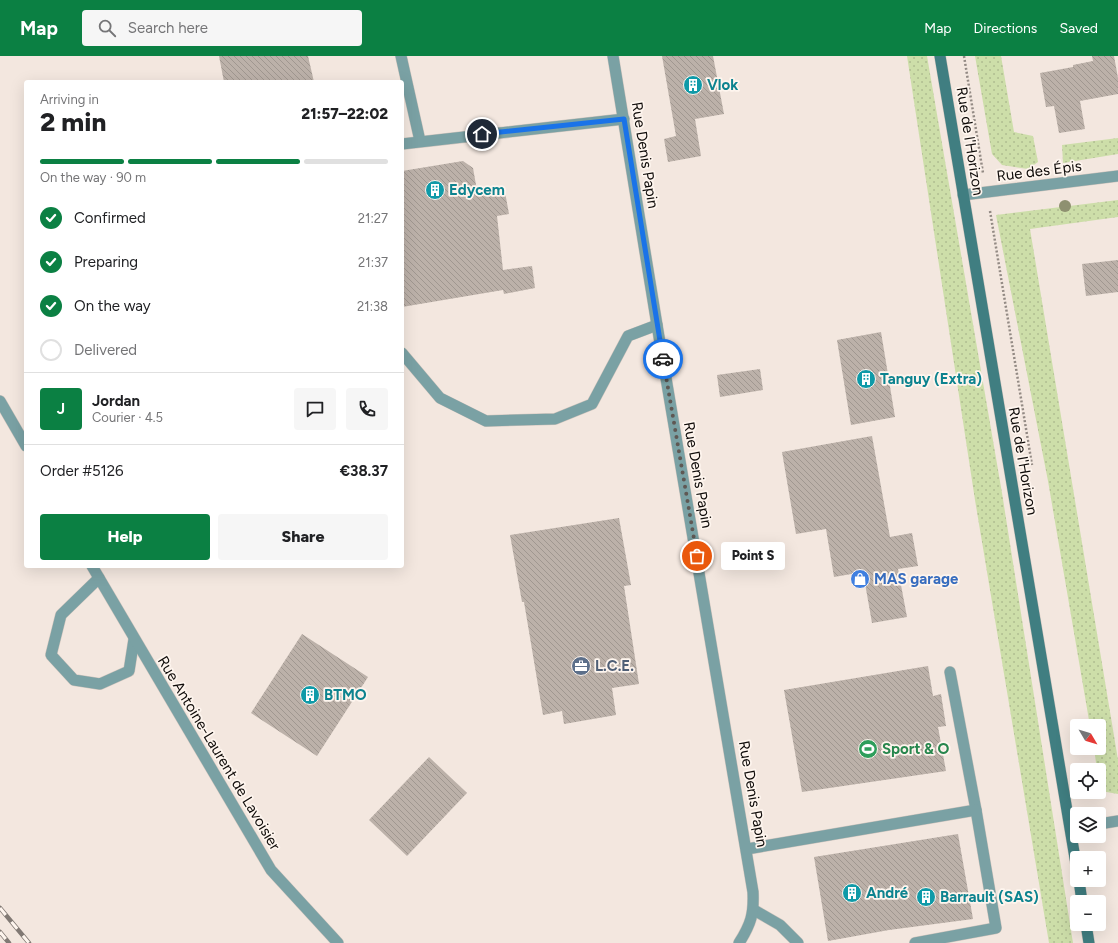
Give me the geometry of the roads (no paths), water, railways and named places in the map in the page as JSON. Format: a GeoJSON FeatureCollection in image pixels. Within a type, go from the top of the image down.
{"type":"FeatureCollection","features":[{"type":"Feature","properties":{"kind":"main road","name":"Rue de l'Horizon"},"geometry":{"type":"LineString","coordinates":[[940,56],[1070,810]]}},
{"type":"Feature","properties":{"kind":"main road"},"geometry":{"type":"LineString","coordinates":[[1087,931],[1089,943]]}},
{"type":"Feature","properties":{"kind":"street"},"geometry":{"type":"LineString","coordinates":[[401,56],[420,141]]}},
{"type":"Feature","properties":{"kind":"street","name":"Rue Denis Papin"},"geometry":{"type":"LineString","coordinates":[[614,56],[657,325],[747,849],[754,910],[747,930],[739,943]]}},
{"type":"Feature","properties":{"kind":"street"},"geometry":{"type":"LineString","coordinates":[[404,144],[624,119]]}},
{"type":"Feature","properties":{"kind":"street","name":"Rue des Épis"},"geometry":{"type":"LineString","coordinates":[[963,195],[1118,176]]}},
{"type":"Feature","properties":{"kind":"street"},"geometry":{"type":"LineString","coordinates":[[404,355],[440,398],[486,421],[555,419],[592,404],[628,336],[657,325]]}},
{"type":"Feature","properties":{"kind":"street"},"geometry":{"type":"LineString","coordinates":[[0,401],[24,443]]}},
{"type":"Feature","properties":{"kind":"street","name":"Rue Antoine-Laurent de Lavoisier"},"geometry":{"type":"LineString","coordinates":[[93,568],[271,870],[338,943]]}},
{"type":"Feature","properties":{"kind":"street"},"geometry":{"type":"LineString","coordinates":[[99,578],[61,615],[51,655],[74,680],[100,684],[129,671],[134,639]]}},
{"type":"Feature","properties":{"kind":"street"},"geometry":{"type":"LineString","coordinates":[[915,943],[996,928],[950,672]]}},
{"type":"Feature","properties":{"kind":"street"},"geometry":{"type":"LineString","coordinates":[[747,849],[976,810]]}},
{"type":"Feature","properties":{"kind":"street"},"geometry":{"type":"LineString","coordinates":[[1106,823],[1118,821]]}},
{"type":"Feature","properties":{"kind":"street"},"geometry":{"type":"LineString","coordinates":[[754,910],[780,925],[798,943]]}},
{"type":"Feature","properties":{"kind":"railway"},"geometry":{"type":"LineString","coordinates":[[0,908],[29,943]]}},
{"type":"Feature","properties":{"kind":"railway"},"geometry":{"type":"LineString","coordinates":[[0,932],[9,943]]}},
{"type":"Feature","properties":{"kind":"place","name":"Vlok"},"geometry":{"type":"Point","coordinates":[693,85]}},
{"type":"Feature","properties":{"kind":"place","name":"Edycem"},"geometry":{"type":"Point","coordinates":[435,190]}},
{"type":"Feature","properties":{"kind":"place","name":"Tanguy (Extra)"},"geometry":{"type":"Point","coordinates":[866,379]}},
{"type":"Feature","properties":{"kind":"place","name":"Point S"},"geometry":{"type":"Point","coordinates":[697,556]}},
{"type":"Feature","properties":{"kind":"place","name":"MAS garage"},"geometry":{"type":"Point","coordinates":[860,579]}},
{"type":"Feature","properties":{"kind":"place","name":"L.C.E."},"geometry":{"type":"Point","coordinates":[581,666]}},
{"type":"Feature","properties":{"kind":"place","name":"BTMO"},"geometry":{"type":"Point","coordinates":[310,695]}},
{"type":"Feature","properties":{"kind":"place","name":"Sport & O"},"geometry":{"type":"Point","coordinates":[868,749]}},
{"type":"Feature","properties":{"kind":"place","name":"André"},"geometry":{"type":"Point","coordinates":[852,893]}},
{"type":"Feature","properties":{"kind":"place","name":"Barrault (SAS)"},"geometry":{"type":"Point","coordinates":[926,897]}}]}
